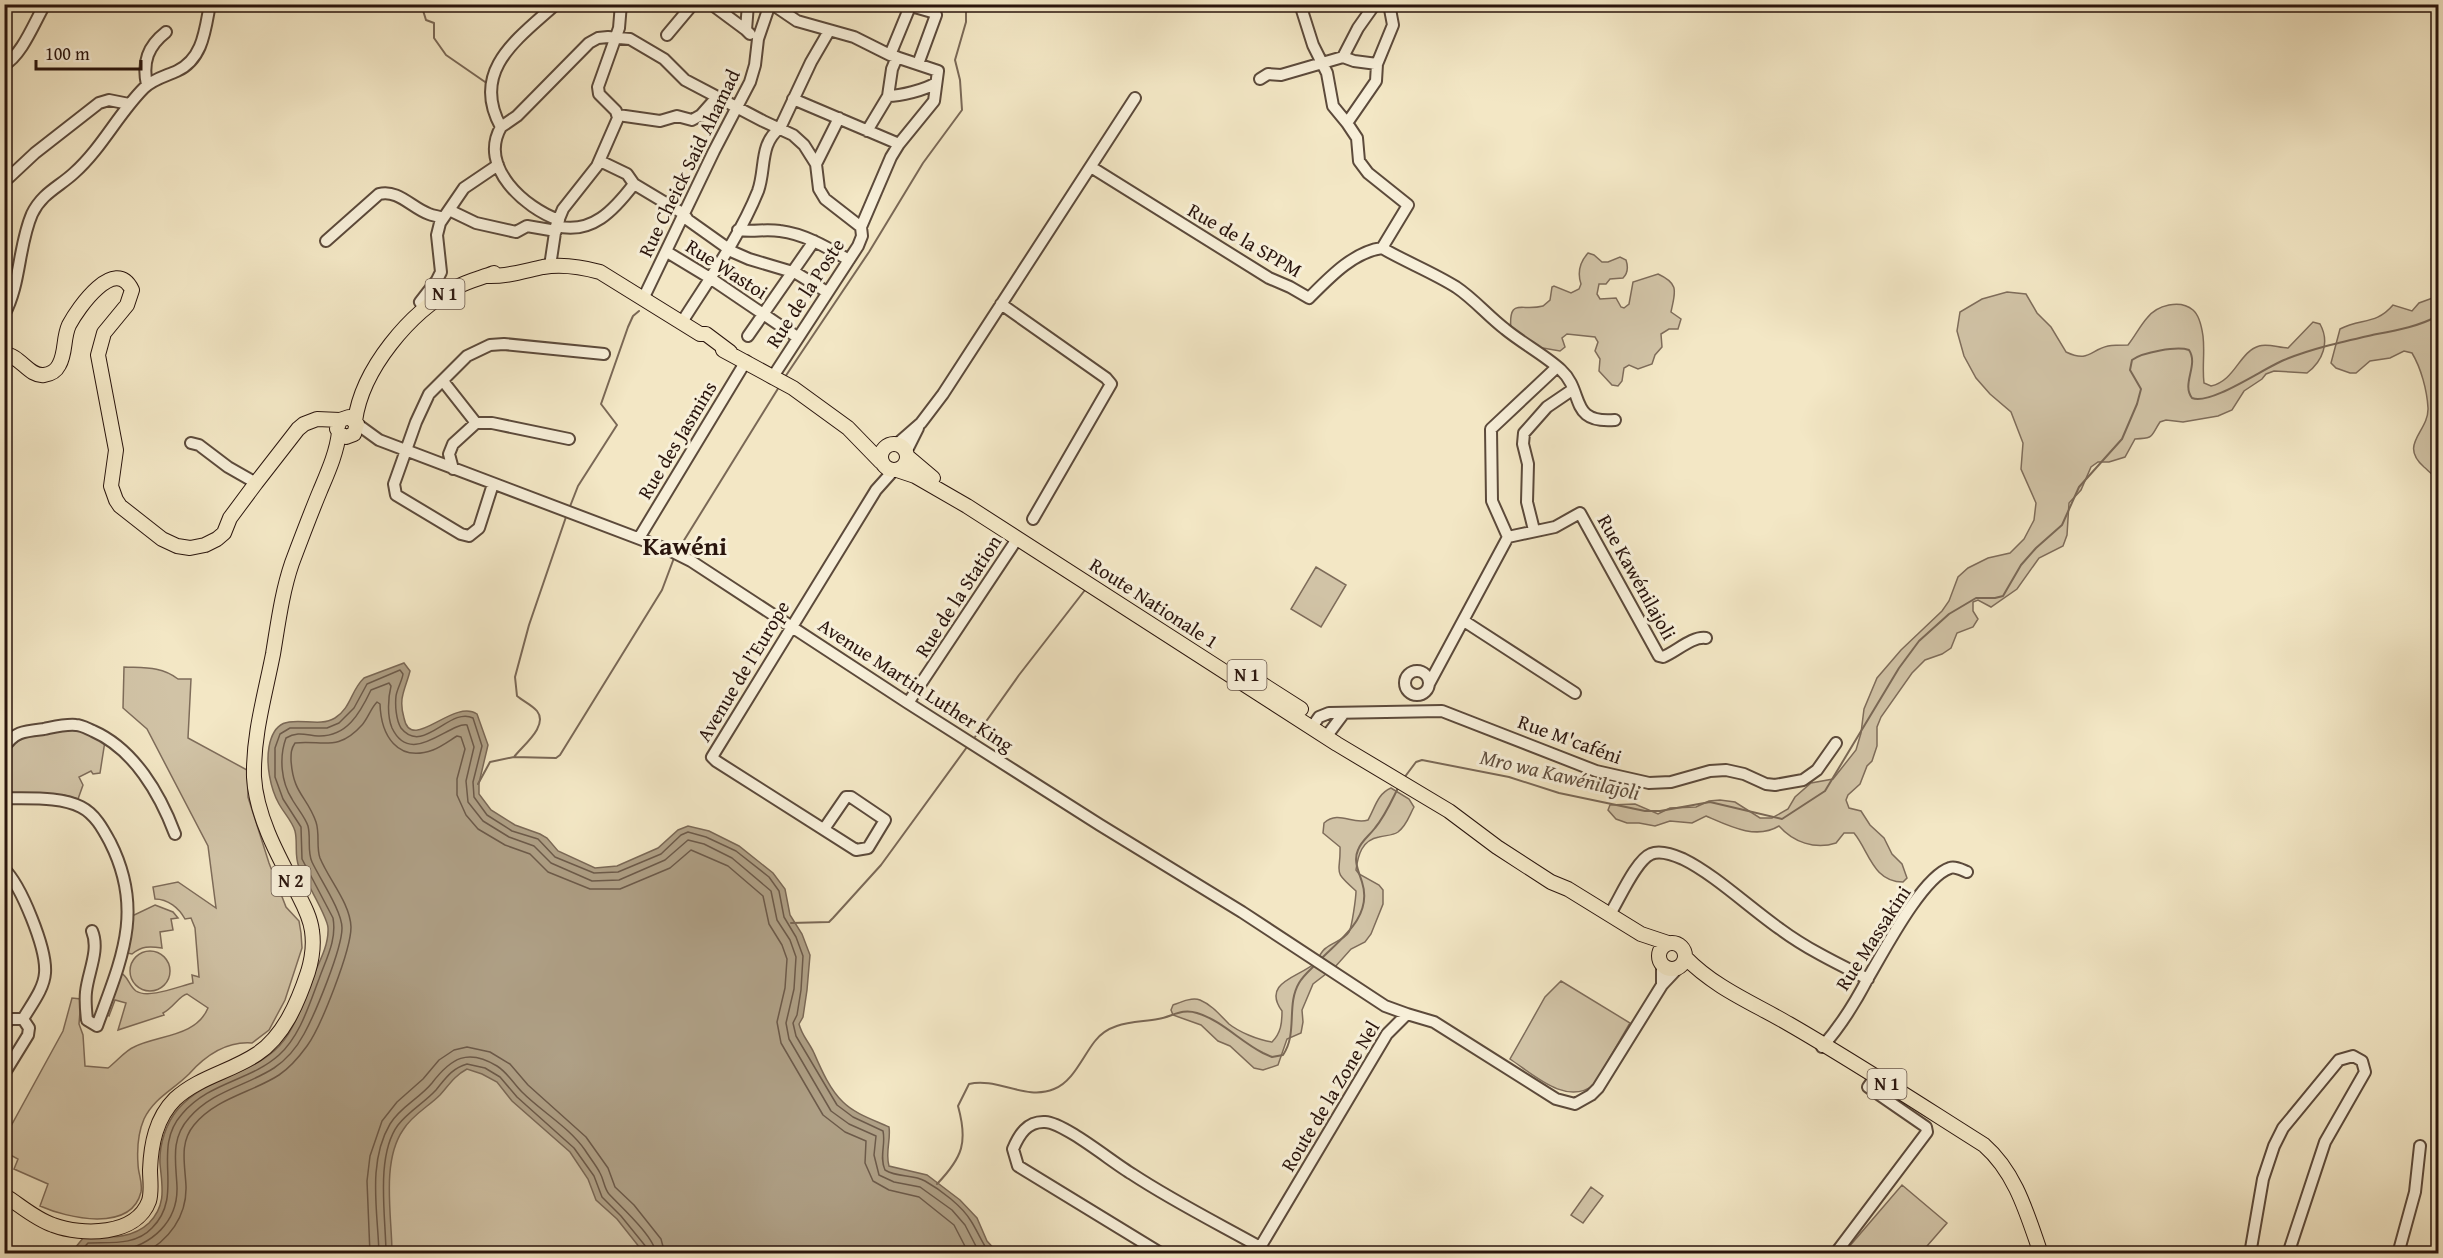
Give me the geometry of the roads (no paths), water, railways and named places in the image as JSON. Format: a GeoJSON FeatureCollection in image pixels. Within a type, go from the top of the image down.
{"type":"FeatureCollection","features":[{"type":"Feature","properties":{"kind":"main road","name":"Route Nationale 1"},"geometry":{"type":"LineString","coordinates":[[346,427],[369,380],[392,344],[425,309],[456,288],[486,276],[497,277],[545,267],[581,269],[625,288],[682,322],[721,349],[746,361],[848,428],[889,467],[915,476],[1328,733],[1373,758],[1392,776],[1449,811],[1523,864],[1641,934],[1668,943],[1679,944],[1684,950],[1681,964]]}},
{"type":"Feature","properties":{"kind":"main road"},"geometry":{"type":"LineString","coordinates":[[4,356],[14,356],[37,374],[44,375],[57,369],[63,357],[63,344],[70,323],[105,280],[115,278],[123,280],[132,290],[131,299],[104,333],[98,356],[115,443],[116,455],[111,486],[116,500],[128,514],[162,539],[177,546],[197,547],[217,538],[224,532],[230,518],[298,429],[311,420],[322,418],[346,427]]}},
{"type":"Feature","properties":{"kind":"main road","name":"N 2"},"geometry":{"type":"LineString","coordinates":[[8,1197],[42,1220],[64,1228],[108,1230],[121,1228],[143,1212],[149,1201],[154,1133],[172,1102],[186,1090],[256,1055],[276,1038],[290,1014],[308,972],[313,944],[310,921],[277,853],[258,800],[254,759],[262,701],[289,573],[338,442],[346,427]]}},
{"type":"Feature","properties":{"kind":"main road","name":"Route Nationale 1"},"geometry":{"type":"LineString","coordinates":[[848,428],[901,449],[920,469],[1100,586],[1281,696],[1314,724]]}},
{"type":"Feature","properties":{"kind":"main road"},"geometry":{"type":"LineString","coordinates":[[883,449],[901,449],[904,465],[889,467],[883,449]]}},
{"type":"Feature","properties":{"kind":"main road","name":"Route Nationale 1"},"geometry":{"type":"LineString","coordinates":[[1641,934],[1669,969],[1681,964],[1699,972],[1823,1046],[1903,1101],[2004,1165],[2015,1183],[2041,1254]]}},
{"type":"Feature","properties":{"kind":"main road"},"geometry":{"type":"LineString","coordinates":[[1661,960],[1661,948],[1668,943]]}},
{"type":"Feature","properties":{"kind":"main road","name":"Route Nationale 1"},"geometry":{"type":"LineString","coordinates":[[1765,1012],[1787,1028],[1873,1079]]}},
{"type":"Feature","properties":{"kind":"street"},"geometry":{"type":"LineString","coordinates":[[4,65],[20,52],[22,44],[45,4]]}},
{"type":"Feature","properties":{"kind":"street"},"geometry":{"type":"LineString","coordinates":[[4,315],[13,290],[23,241],[38,203],[52,188],[84,163],[113,129],[129,104],[147,85],[193,61],[202,40],[210,4]]}},
{"type":"Feature","properties":{"kind":"street"},"geometry":{"type":"LineString","coordinates":[[501,127],[491,105],[490,86],[495,69],[502,56],[556,4]]}},
{"type":"Feature","properties":{"kind":"street"},"geometry":{"type":"LineString","coordinates":[[621,4],[620,28],[598,87],[599,94],[618,115],[660,121],[677,116],[692,120],[701,115],[717,97]]}},
{"type":"Feature","properties":{"kind":"street"},"geometry":{"type":"LineString","coordinates":[[668,35],[693,4]]}},
{"type":"Feature","properties":{"kind":"street"},"geometry":{"type":"LineString","coordinates":[[711,4],[758,39]]}},
{"type":"Feature","properties":{"kind":"street"},"geometry":{"type":"LineString","coordinates":[[746,30],[748,4]]}},
{"type":"Feature","properties":{"kind":"street"},"geometry":{"type":"LineString","coordinates":[[771,4],[797,21],[854,37],[894,56],[918,64],[936,15],[911,5],[894,56],[888,96],[867,131]]}},
{"type":"Feature","properties":{"kind":"street","name":"Rue Cheick Said Ahamad"},"geometry":{"type":"LineString","coordinates":[[643,299],[737,108],[755,65],[758,39],[771,4]]}},
{"type":"Feature","properties":{"kind":"street"},"geometry":{"type":"LineString","coordinates":[[1300,4],[1313,45],[1329,81],[1333,106],[1357,138],[1359,161],[1364,169],[1408,205],[1382,248],[1457,288],[1507,331],[1564,372],[1578,405],[1587,416],[1606,421],[1616,420]]}},
{"type":"Feature","properties":{"kind":"street"},"geometry":{"type":"LineString","coordinates":[[1342,57],[1375,4]]}},
{"type":"Feature","properties":{"kind":"street"},"geometry":{"type":"LineString","coordinates":[[1347,123],[1373,88],[1378,74],[1377,64],[1393,25],[1389,4]]}},
{"type":"Feature","properties":{"kind":"street"},"geometry":{"type":"LineString","coordinates":[[682,322],[738,230],[762,180],[765,147],[780,128],[829,31]]}},
{"type":"Feature","properties":{"kind":"street"},"geometry":{"type":"LineString","coordinates":[[147,85],[145,71],[147,52],[166,32]]}},
{"type":"Feature","properties":{"kind":"street"},"geometry":{"type":"LineString","coordinates":[[557,226],[523,199],[501,174],[496,143],[501,127],[517,116],[589,43],[598,38],[616,37],[630,39],[656,53],[685,81],[793,135],[804,145],[816,164],[819,189],[825,199],[861,227]]}},
{"type":"Feature","properties":{"kind":"street"},"geometry":{"type":"LineString","coordinates":[[1260,79],[1268,74],[1281,75],[1342,57],[1347,60],[1377,64]]}},
{"type":"Feature","properties":{"kind":"street","name":"Rue de la Poste"},"geometry":{"type":"LineString","coordinates":[[781,384],[797,337],[849,260],[862,236],[861,227],[898,144],[934,100],[938,71],[918,64]]}},
{"type":"Feature","properties":{"kind":"street"},"geometry":{"type":"LineString","coordinates":[[888,96],[930,87],[936,83]]}},
{"type":"Feature","properties":{"kind":"street"},"geometry":{"type":"LineString","coordinates":[[901,449],[943,394],[1135,98]]}},
{"type":"Feature","properties":{"kind":"street"},"geometry":{"type":"LineString","coordinates":[[793,99],[898,144]]}},
{"type":"Feature","properties":{"kind":"street"},"geometry":{"type":"LineString","coordinates":[[4,182],[35,153],[99,103],[109,100],[129,104]]}},
{"type":"Feature","properties":{"kind":"street"},"geometry":{"type":"LineString","coordinates":[[545,267],[557,226],[572,196],[600,161],[618,115]]}},
{"type":"Feature","properties":{"kind":"street"},"geometry":{"type":"LineString","coordinates":[[816,164],[839,118]]}},
{"type":"Feature","properties":{"kind":"street"},"geometry":{"type":"LineString","coordinates":[[600,161],[627,174],[634,184],[684,214],[688,220],[728,248],[749,259],[801,274],[827,292]]}},
{"type":"Feature","properties":{"kind":"street"},"geometry":{"type":"LineString","coordinates":[[425,309],[420,302],[438,280],[441,272],[437,235],[446,214],[464,188],[498,165]]}},
{"type":"Feature","properties":{"kind":"street","name":"Rue de la SPPM"},"geometry":{"type":"LineString","coordinates":[[1091,167],[1269,278],[1309,298],[1341,267],[1368,251],[1382,248]]}},
{"type":"Feature","properties":{"kind":"street"},"geometry":{"type":"LineString","coordinates":[[326,241],[379,194],[386,192],[400,197],[430,215],[446,214],[516,232],[527,226],[569,228],[589,226],[597,222],[619,202],[634,184]]}},
{"type":"Feature","properties":{"kind":"street"},"geometry":{"type":"LineString","coordinates":[[738,230],[779,231],[814,241],[849,260]]}},
{"type":"Feature","properties":{"kind":"street"},"geometry":{"type":"LineString","coordinates":[[748,336],[814,241]]}},
{"type":"Feature","properties":{"kind":"street","name":"Rue Wastoi"},"geometry":{"type":"LineString","coordinates":[[667,252],[797,337]]}},
{"type":"Feature","properties":{"kind":"street"},"geometry":{"type":"LineString","coordinates":[[1001,304],[1106,378],[1111,384],[1033,519]]}},
{"type":"Feature","properties":{"kind":"street"},"geometry":{"type":"LineString","coordinates":[[493,484],[479,528],[469,536],[461,534],[396,495],[394,484],[422,406],[429,394],[467,356],[490,345],[504,344],[604,354]]}},
{"type":"Feature","properties":{"kind":"street","name":"Rue des Jasmins"},"geometry":{"type":"LineString","coordinates":[[639,538],[746,361]]}},
{"type":"Feature","properties":{"kind":"street"},"geometry":{"type":"LineString","coordinates":[[1314,724],[1329,713],[1416,711],[1430,677],[1464,621],[1508,537],[1492,501],[1491,429],[1557,367]]}},
{"type":"Feature","properties":{"kind":"street"},"geometry":{"type":"LineString","coordinates":[[443,381],[476,423]]}},
{"type":"Feature","properties":{"kind":"street"},"geometry":{"type":"LineString","coordinates":[[1534,530],[1526,492],[1528,464],[1522,437],[1548,406],[1572,390]]}},
{"type":"Feature","properties":{"kind":"street"},"geometry":{"type":"LineString","coordinates":[[453,469],[449,454],[453,444],[476,423],[485,422],[569,439]]}},
{"type":"Feature","properties":{"kind":"street","name":"Avenue Martin Luther King"},"geometry":{"type":"LineString","coordinates":[[346,427],[677,553],[974,745],[1231,905],[1385,1006],[1407,1014]]}},
{"type":"Feature","properties":{"kind":"street"},"geometry":{"type":"LineString","coordinates":[[191,442],[256,483]]}},
{"type":"Feature","properties":{"kind":"street","name":"Avenue de l’Europe"},"geometry":{"type":"LineString","coordinates":[[824,830],[846,797],[851,797],[885,820],[868,848],[862,851],[856,850],[824,830],[712,757],[889,467]]}},
{"type":"Feature","properties":{"kind":"street","name":"Rue Kawénilajoli"},"geometry":{"type":"LineString","coordinates":[[1508,537],[1534,530],[1541,531],[1580,513],[1584,516],[1659,656],[1670,655],[1698,638],[1706,639]]}},
{"type":"Feature","properties":{"kind":"street","name":"Rue de la Station"},"geometry":{"type":"LineString","coordinates":[[908,703],[1017,538]]}},
{"type":"Feature","properties":{"kind":"street"},"geometry":{"type":"LineString","coordinates":[[1464,621],[1575,693]]}},
{"type":"Feature","properties":{"kind":"street"},"geometry":{"type":"LineString","coordinates":[[1404,711],[1411,703],[1405,682],[1408,675],[1415,671],[1430,677]]}},
{"type":"Feature","properties":{"kind":"street"},"geometry":{"type":"LineString","coordinates":[[1410,693],[1422,694]]}},
{"type":"Feature","properties":{"kind":"street","name":"Rue M'caféni"},"geometry":{"type":"LineString","coordinates":[[1416,711],[1442,711],[1596,771],[1649,783],[1671,782],[1710,771],[1726,770],[1744,774],[1766,784],[1775,785],[1803,780],[1817,770],[1836,742]]}},
{"type":"Feature","properties":{"kind":"street"},"geometry":{"type":"LineString","coordinates":[[1328,733],[1344,713]]}},
{"type":"Feature","properties":{"kind":"street"},"geometry":{"type":"LineString","coordinates":[[4,748],[9,739],[17,733],[56,727],[78,725],[106,737],[120,746],[136,764],[170,820],[175,834]]}},
{"type":"Feature","properties":{"kind":"street"},"geometry":{"type":"LineString","coordinates":[[4,798],[61,801],[81,807],[98,822],[117,857],[129,913],[128,929],[123,953],[97,1026],[87,1020],[85,1007],[88,974],[95,948],[92,931]]}},
{"type":"Feature","properties":{"kind":"street"},"geometry":{"type":"LineString","coordinates":[[1607,912],[1645,858],[1659,852],[1671,855],[1694,866],[1804,946],[1868,979]]}},
{"type":"Feature","properties":{"kind":"street","name":"Rue Massakini"},"geometry":{"type":"LineString","coordinates":[[1823,1046],[1927,887],[1948,869],[1955,867],[1967,872]]}},
{"type":"Feature","properties":{"kind":"street"},"geometry":{"type":"LineString","coordinates":[[4,869],[19,889],[45,964],[43,986],[23,1019]]}},
{"type":"Feature","properties":{"kind":"street"},"geometry":{"type":"LineString","coordinates":[[1661,960],[1662,985]]}},
{"type":"Feature","properties":{"kind":"street","name":"Route de la Zone Nel"},"geometry":{"type":"LineString","coordinates":[[1162,1254],[1018,1166],[1013,1149],[1021,1133],[1028,1126],[1046,1122],[1056,1126],[1089,1144],[1131,1174],[1258,1250],[1387,1034],[1407,1014],[1434,1022],[1556,1099],[1575,1104],[1598,1088],[1662,985],[1681,964]]}},
{"type":"Feature","properties":{"kind":"street"},"geometry":{"type":"LineString","coordinates":[[4,1027],[9,1019],[23,1019]]}},
{"type":"Feature","properties":{"kind":"street"},"geometry":{"type":"LineString","coordinates":[[4,1074],[28,1035],[29,1028],[23,1019]]}},
{"type":"Feature","properties":{"kind":"street"},"geometry":{"type":"LineString","coordinates":[[2250,1254],[2263,1179],[2283,1128],[2339,1060],[2353,1056],[2362,1061],[2365,1072],[2325,1142],[2288,1254]]}},
{"type":"Feature","properties":{"kind":"street"},"geometry":{"type":"LineString","coordinates":[[1835,1254],[1926,1135],[1926,1127],[1903,1101]]}},
{"type":"Feature","properties":{"kind":"street"},"geometry":{"type":"LineString","coordinates":[[2398,1254],[2415,1192],[2420,1146]]}},
{"type":"Feature","properties":{"kind":"water"},"geometry":{"type":"Polygon","coordinates":[[[404,663],[410,671],[402,703],[403,715],[408,728],[415,730],[424,728],[456,713],[467,711],[477,714],[488,745],[479,783],[479,794],[491,810],[515,825],[547,838],[558,851],[595,868],[617,866],[658,848],[678,830],[688,826],[709,831],[739,846],[773,873],[785,889],[790,915],[802,934],[810,955],[803,1017],[799,1024],[830,1085],[838,1097],[853,1110],[889,1127],[889,1166],[927,1175],[960,1200],[977,1218],[987,1241],[998,1253],[644,1253],[617,1219],[596,1200],[588,1179],[570,1152],[512,1101],[497,1082],[467,1069],[411,1120],[396,1143],[389,1190],[392,1253],[70,1254],[84,1237],[127,1235],[149,1223],[161,1202],[160,1164],[164,1135],[178,1109],[200,1090],[263,1059],[281,1044],[292,1028],[325,949],[328,928],[299,867],[294,827],[273,791],[268,768],[269,747],[273,734],[279,726],[287,722],[316,722],[335,718],[344,709],[364,678],[404,663]]]}},
{"type":"Feature","properties":{"kind":"waterway"},"geometry":{"type":"LineString","coordinates":[[421,4],[426,20],[434,23],[434,38],[446,55],[488,84]]}},
{"type":"Feature","properties":{"kind":"waterway"},"geometry":{"type":"LineString","coordinates":[[785,377],[869,252],[923,163],[962,110],[960,80],[955,60],[966,22],[966,4]]}},
{"type":"Feature","properties":{"kind":"waterway"},"geometry":{"type":"LineString","coordinates":[[569,509],[578,486],[617,425],[601,404],[628,327],[633,316],[639,311]]}},
{"type":"Feature","properties":{"kind":"waterway","name":"Mro wa Kawénilajoli"},"geometry":{"type":"LineString","coordinates":[[1404,778],[1416,762],[1422,760],[1509,777],[1559,793],[1645,811],[1660,811],[1710,802],[1782,819],[1825,791],[1899,668],[1919,641],[1949,614],[1976,598],[2003,596],[2021,565],[2062,525],[2079,487],[2122,439],[2137,404],[2141,389],[2130,370],[2132,360],[2160,350],[2189,350],[2192,356],[2189,393],[2192,398],[2200,399],[2224,392],[2275,364],[2295,356],[2318,348],[2409,327],[2438,316]]}},
{"type":"Feature","properties":{"kind":"waterway"},"geometry":{"type":"LineString","coordinates":[[678,550],[779,387]]}},
{"type":"Feature","properties":{"kind":"waterway"},"geometry":{"type":"LineString","coordinates":[[514,757],[533,736],[540,723],[537,711],[517,696],[515,677],[529,625],[567,514]]}},
{"type":"Feature","properties":{"kind":"waterway"},"geometry":{"type":"LineString","coordinates":[[478,784],[490,762],[514,757],[556,758],[560,755],[662,590],[674,558]]}},
{"type":"Feature","properties":{"kind":"waterway"},"geometry":{"type":"LineString","coordinates":[[975,737],[1019,675],[1085,590]]}},
{"type":"Feature","properties":{"kind":"waterway"},"geometry":{"type":"LineString","coordinates":[[791,923],[829,922],[881,865],[967,747]]}},
{"type":"Feature","properties":{"kind":"waterway","name":"Mro wa Kawénilajoli"},"geometry":{"type":"LineString","coordinates":[[1321,959],[1354,925],[1359,916],[1364,894],[1357,866],[1357,854],[1361,844],[1382,819],[1398,788]]}},
{"type":"Feature","properties":{"kind":"waterway","name":"Mro wa Kawénilajoli"},"geometry":{"type":"LineString","coordinates":[[937,1184],[953,1165],[961,1148],[963,1130],[958,1106],[969,1084],[990,1084],[1033,1092],[1054,1089],[1067,1081],[1101,1034],[1116,1026],[1186,1012],[1206,1016],[1272,1057],[1283,1055],[1290,1038],[1295,992],[1302,978],[1315,965]]}},
{"type":"Feature","properties":{"kind":"district","name":"Kawéni"},"geometry":{"type":"Point","coordinates":[685,546]}}]}
